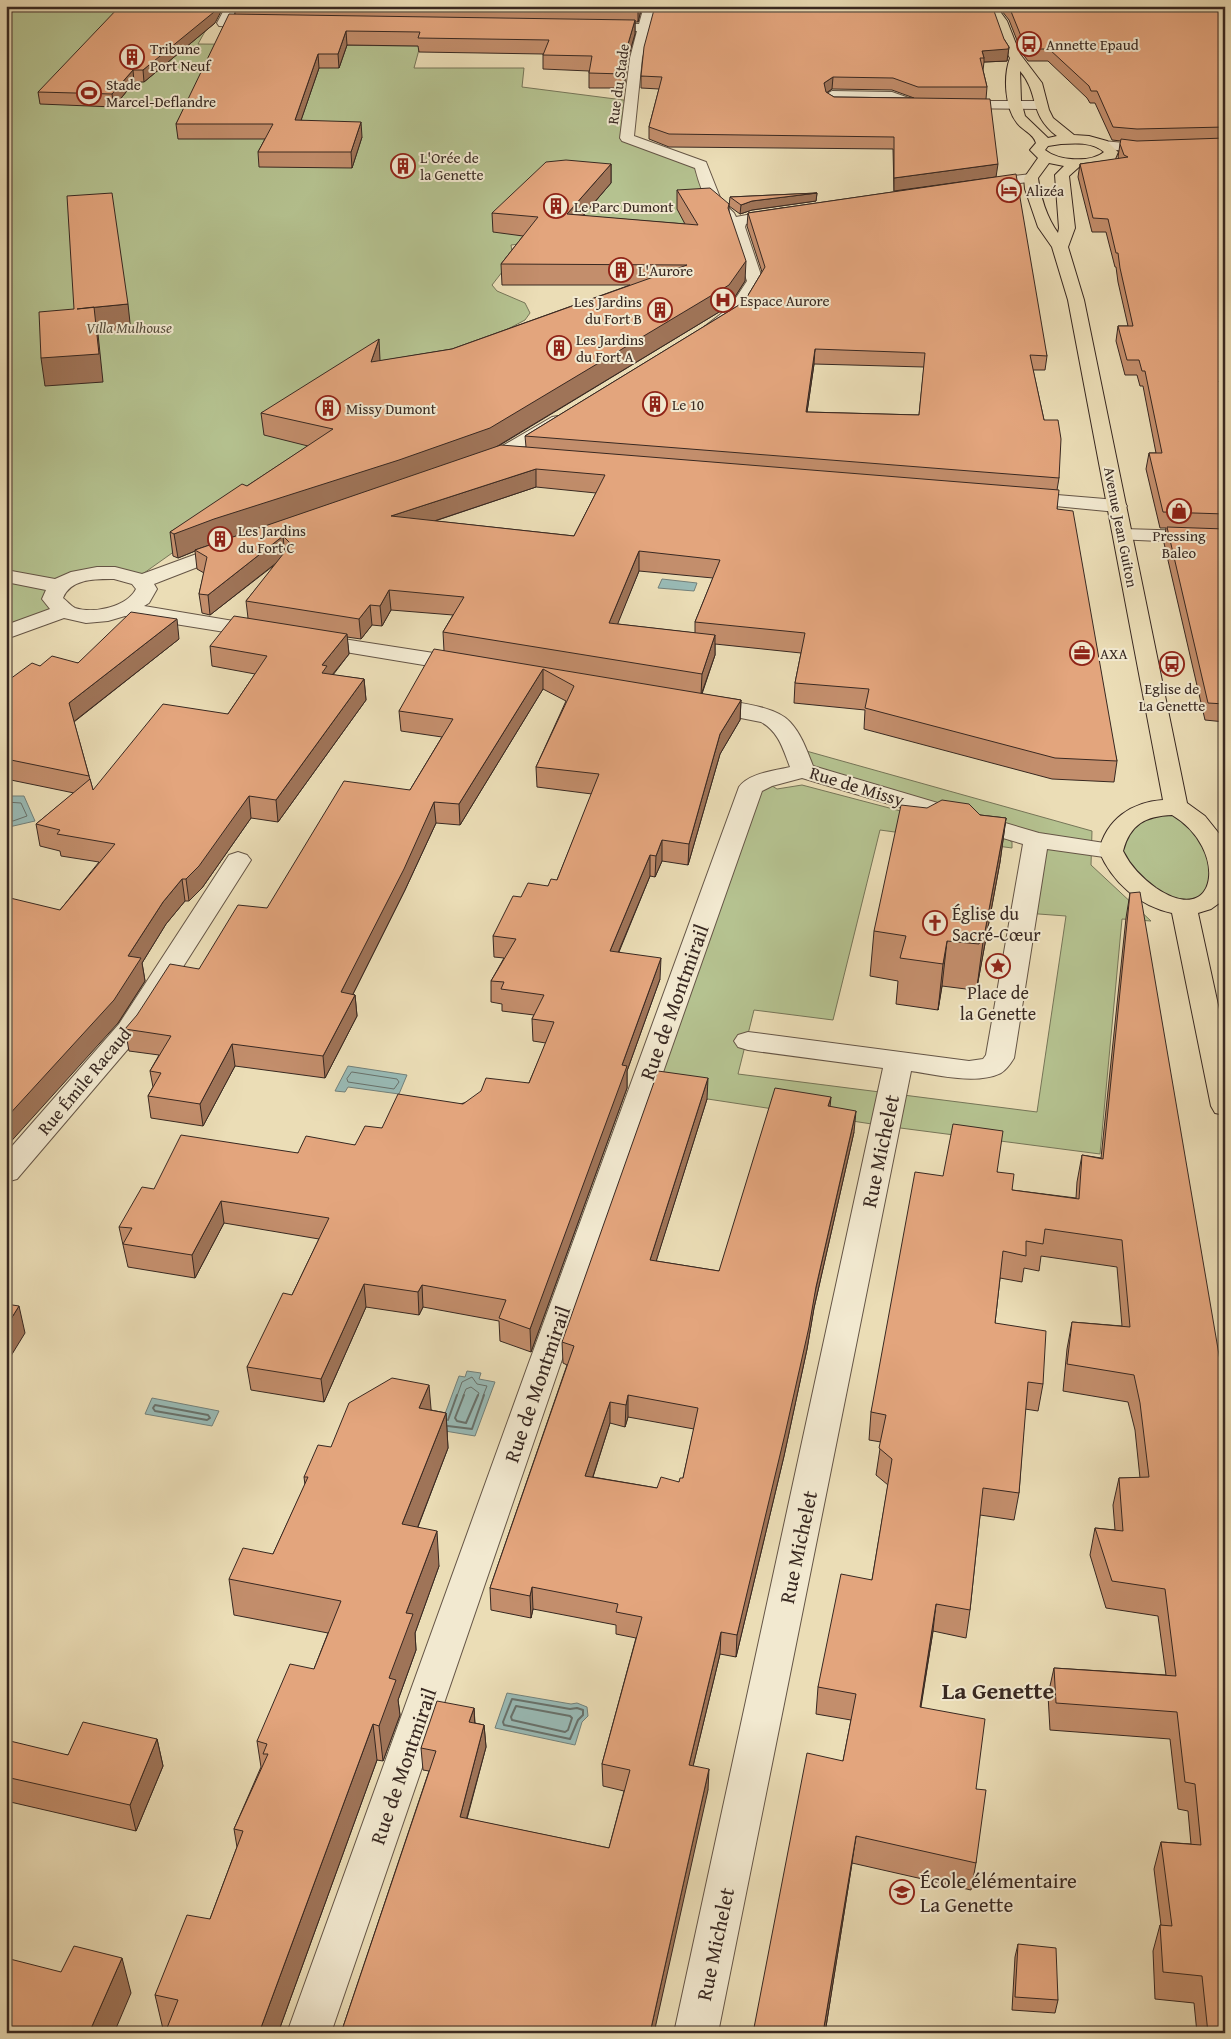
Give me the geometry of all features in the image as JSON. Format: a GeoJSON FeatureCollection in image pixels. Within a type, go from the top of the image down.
{"type":"FeatureCollection","features":[{"type":"Feature","properties":{"kind":"main road"},"geometry":{"type":"LineString","coordinates":[[985,16],[998,13],[1003,22],[1006,38],[1015,60],[1015,106],[1021,120],[1042,138],[1045,150],[1031,178]]}},
{"type":"Feature","properties":{"kind":"main road"},"geometry":{"type":"LineString","coordinates":[[985,16],[1006,38]]}},
{"type":"Feature","properties":{"kind":"main road"},"geometry":{"type":"LineString","coordinates":[[1015,60],[1024,66],[1036,83],[1040,105],[1046,119],[1054,129],[1072,140],[1104,152]]}},
{"type":"Feature","properties":{"kind":"main road"},"geometry":{"type":"LineString","coordinates":[[1045,150],[1072,140]]}},
{"type":"Feature","properties":{"kind":"main road"},"geometry":{"type":"LineString","coordinates":[[1045,150],[1076,162]]}},
{"type":"Feature","properties":{"kind":"main road"},"geometry":{"type":"LineString","coordinates":[[1060,247],[1067,228],[1062,175],[1076,162],[1104,152]]}},
{"type":"Feature","properties":{"kind":"main road","name":"Avenue Jean Guiton"},"geometry":{"type":"LineString","coordinates":[[1031,178],[1032,189],[1046,228],[1060,247],[1076,300],[1176,808]]}},
{"type":"Feature","properties":{"kind":"main road"},"geometry":{"type":"LineString","coordinates":[[1176,808],[1188,812],[1198,823],[1218,849],[1223,860],[1223,877],[1219,890],[1212,900],[1196,906],[1184,907],[1163,903],[1149,895],[1119,868],[1111,851],[1117,834],[1124,825],[1138,814],[1149,810],[1176,808]]}},
{"type":"Feature","properties":{"kind":"main road"},"geometry":{"type":"LineString","coordinates":[[1184,907],[1225,1106]]}},
{"type":"Feature","properties":{"kind":"street"},"geometry":{"type":"LineString","coordinates":[[234,9],[223,23],[272,24]]}},
{"type":"Feature","properties":{"kind":"street"},"geometry":{"type":"LineString","coordinates":[[585,27],[644,16]]}},
{"type":"Feature","properties":{"kind":"street","name":"Rue du Stade"},"geometry":{"type":"LineString","coordinates":[[644,16],[636,58],[627,138],[701,165],[711,197],[719,210],[739,221]]}},
{"type":"Feature","properties":{"kind":"street"},"geometry":{"type":"LineString","coordinates":[[915,105],[892,96],[832,95],[833,104],[915,105],[937,105],[1015,106],[1040,105]]}},
{"type":"Feature","properties":{"kind":"street"},"geometry":{"type":"LineString","coordinates":[[1104,152],[1160,153],[1187,148],[1225,145]]}},
{"type":"Feature","properties":{"kind":"street"},"geometry":{"type":"LineString","coordinates":[[968,186],[1031,178]]}},
{"type":"Feature","properties":{"kind":"street"},"geometry":{"type":"LineString","coordinates":[[698,336],[736,311],[754,286],[755,281],[738,227],[739,221],[752,217],[798,210]]}},
{"type":"Feature","properties":{"kind":"street"},"geometry":{"type":"LineString","coordinates":[[464,468],[499,456],[571,413]]}},
{"type":"Feature","properties":{"kind":"street"},"geometry":{"type":"LineString","coordinates":[[499,456],[528,458]]}},
{"type":"Feature","properties":{"kind":"street"},"geometry":{"type":"LineString","coordinates":[[1005,497],[1117,506]]}},
{"type":"Feature","properties":{"kind":"street"},"geometry":{"type":"LineString","coordinates":[[1122,535],[1225,538]]}},
{"type":"Feature","properties":{"kind":"street"},"geometry":{"type":"LineString","coordinates":[[142,581],[251,540]]}},
{"type":"Feature","properties":{"kind":"street"},"geometry":{"type":"LineString","coordinates":[[103,572],[125,574],[142,581],[147,586],[144,599],[127,610],[100,616],[73,614],[63,611],[56,606],[52,599],[60,586],[82,576],[103,572]]}},
{"type":"Feature","properties":{"kind":"street"},"geometry":{"type":"LineString","coordinates":[[6,576],[60,586]]}},
{"type":"Feature","properties":{"kind":"street"},"geometry":{"type":"LineString","coordinates":[[127,610],[486,668]]}},
{"type":"Feature","properties":{"kind":"street"},"geometry":{"type":"LineString","coordinates":[[6,633],[63,611]]}},
{"type":"Feature","properties":{"kind":"street","name":"Rue de Missy"},"geometry":{"type":"LineString","coordinates":[[680,700],[768,716],[775,719],[786,729],[802,771],[1036,840],[1111,851]]}},
{"type":"Feature","properties":{"kind":"street","name":"Rue de Montmirail"},"geometry":{"type":"LineString","coordinates":[[309,2033],[542,1368],[751,787],[764,780],[802,771]]}},
{"type":"Feature","properties":{"kind":"street"},"geometry":{"type":"LineString","coordinates":[[748,1041],[969,1070],[992,1066],[1000,1058],[1036,840]]}},
{"type":"Feature","properties":{"kind":"street","name":"Rue Émile Racaud"},"geometry":{"type":"LineString","coordinates":[[6,1172],[129,1030],[238,860]]}},
{"type":"Feature","properties":{"kind":"street","name":"Rue Michelet"},"geometry":{"type":"LineString","coordinates":[[696,2033],[899,1061]]}},
{"type":"Feature","properties":{"kind":"green space","name":"Villa Mulhouse"},"geometry":{"type":"Polygon","coordinates":[[[6,6],[219,6],[198,44],[420,46],[414,68],[524,68],[522,87],[631,101],[627,138],[701,165],[711,197],[739,221],[511,245],[513,258],[492,285],[497,291],[525,303],[530,313],[525,320],[425,373],[137,578],[115,573],[60,586],[63,611],[6,633],[6,6]]]}},
{"type":"Feature","properties":{"kind":"green space"},"geometry":{"type":"Polygon","coordinates":[[[792,747],[1092,831],[1091,865],[1151,921],[1122,919],[1100,1154],[885,1126],[642,1089],[764,781],[777,789],[802,785],[1007,839],[1012,842],[1012,848],[880,830],[833,1020],[754,1010],[738,1074],[1037,1112],[1066,916],[1025,913],[1036,840],[803,771],[792,747]]]}},
{"type":"Feature","properties":{"kind":"green space"},"geometry":{"type":"Polygon","coordinates":[[[1176,807],[1222,859],[1196,906],[1149,895],[1113,842],[1124,825],[1176,807]]]}},
{"type":"Feature","properties":{"kind":"water"},"geometry":{"type":"Polygon","coordinates":[[[662,579],[697,583],[694,591],[658,588],[662,579]]]}},
{"type":"Feature","properties":{"kind":"water"},"geometry":{"type":"Polygon","coordinates":[[[12,796],[24,796],[35,821],[9,827],[6,820],[6,799],[12,796]]]}},
{"type":"Feature","properties":{"kind":"water"},"geometry":{"type":"Polygon","coordinates":[[[348,1066],[407,1075],[399,1094],[348,1087],[345,1092],[335,1091],[348,1066]]]}},
{"type":"Feature","properties":{"kind":"water"},"geometry":{"type":"Polygon","coordinates":[[[467,1371],[481,1373],[479,1379],[495,1382],[475,1436],[439,1430],[459,1376],[465,1377],[467,1371]]]}},
{"type":"Feature","properties":{"kind":"water"},"geometry":{"type":"Polygon","coordinates":[[[152,1398],[219,1411],[212,1426],[145,1414],[152,1398]]]}},
{"type":"Feature","properties":{"kind":"water"},"geometry":{"type":"Polygon","coordinates":[[[507,1693],[571,1704],[577,1703],[587,1707],[588,1716],[582,1722],[575,1745],[495,1728],[507,1693]]]}},
{"type":"Feature","properties":{"kind":"building"},"geometry":{"type":"Polygon","coordinates":[[[120,6],[217,6],[214,12],[143,70],[133,70],[112,94],[38,92],[120,6]]]}},
{"type":"Feature","properties":{"kind":"building"},"geometry":{"type":"Polygon","coordinates":[[[259,6],[639,6],[638,11],[259,6]]]}},
{"type":"Feature","properties":{"kind":"building"},"geometry":{"type":"Polygon","coordinates":[[[655,6],[991,6],[1009,47],[1008,49],[982,51],[984,58],[980,58],[987,87],[918,87],[893,78],[833,77],[824,83],[826,92],[834,97],[990,99],[998,164],[894,178],[894,137],[669,134],[649,127],[662,77],[641,76],[644,47],[655,6]]]}},
{"type":"Feature","properties":{"kind":"building"},"geometry":{"type":"Polygon","coordinates":[[[1008,6],[1225,6],[1225,127],[1137,129],[1113,127],[1097,91],[1091,91],[1089,86],[1049,49],[1029,49],[1023,41],[1008,6]]]}},
{"type":"Feature","properties":{"kind":"building"},"geometry":{"type":"Polygon","coordinates":[[[229,14],[635,20],[628,44],[624,74],[589,73],[592,56],[543,55],[549,40],[418,38],[420,32],[346,31],[338,54],[318,54],[295,120],[361,122],[351,152],[258,152],[273,124],[176,124],[229,14]]]}},
{"type":"Feature","properties":{"kind":"building"},"geometry":{"type":"Polygon","coordinates":[[[1225,138],[1225,381],[1219,381],[1225,399],[1225,514],[1163,512],[1149,453],[1162,453],[1145,371],[1142,371],[1139,360],[1127,360],[1118,326],[1133,326],[1118,253],[1116,253],[1108,219],[1093,218],[1080,164],[1128,157],[1124,155],[1120,144],[1121,139],[1137,141],[1225,138]]]}},
{"type":"Feature","properties":{"kind":"building"},"geometry":{"type":"Polygon","coordinates":[[[566,160],[611,164],[567,214],[698,225],[677,190],[710,188],[729,204],[728,208],[746,261],[729,285],[490,428],[399,460],[214,519],[174,534],[170,532],[242,484],[247,486],[333,429],[261,413],[379,339],[371,362],[452,349],[687,265],[501,264],[538,217],[492,213],[546,162],[566,160]]]}},
{"type":"Feature","properties":{"kind":"building"},"geometry":{"type":"Polygon","coordinates":[[[1016,174],[1047,356],[1030,355],[1044,420],[1058,420],[1061,439],[1059,478],[525,436],[744,302],[765,267],[748,213],[1016,174]],[[815,349],[806,412],[919,415],[925,353],[815,349]]]}},
{"type":"Feature","properties":{"kind":"building"},"geometry":{"type":"Polygon","coordinates":[[[112,193],[128,304],[94,307],[99,354],[41,358],[39,312],[74,309],[67,196],[112,193]]]}},
{"type":"Feature","properties":{"kind":"building"},"geometry":{"type":"Polygon","coordinates":[[[817,193],[752,201],[741,205],[730,197],[817,193]]]}},
{"type":"Feature","properties":{"kind":"building"},"geometry":{"type":"Polygon","coordinates":[[[501,445],[1059,490],[1057,509],[1073,511],[1117,761],[1055,758],[865,708],[869,689],[795,683],[805,633],[695,622],[720,560],[639,551],[609,623],[715,635],[702,674],[443,632],[464,597],[389,590],[380,606],[370,605],[359,619],[246,601],[291,544],[283,536],[208,595],[199,594],[207,557],[195,550],[501,445]],[[536,469],[391,516],[574,536],[605,475],[536,469]]]}},
{"type":"Feature","properties":{"kind":"building"},"geometry":{"type":"Polygon","coordinates":[[[1167,527],[1225,529],[1225,704],[1208,703],[1167,527]]]}},
{"type":"Feature","properties":{"kind":"building"},"geometry":{"type":"Polygon","coordinates":[[[131,612],[177,619],[69,703],[89,776],[6,759],[6,682],[32,663],[40,666],[52,656],[78,663],[131,612]]]}},
{"type":"Feature","properties":{"kind":"building"},"geometry":{"type":"Polygon","coordinates":[[[234,616],[347,634],[322,665],[327,666],[322,673],[364,679],[276,800],[249,796],[199,866],[186,879],[182,879],[163,902],[128,956],[141,958],[114,1000],[6,1118],[6,897],[60,910],[115,844],[57,834],[60,830],[36,824],[90,779],[93,790],[163,704],[228,714],[267,656],[210,646],[234,616]]]}},
{"type":"Feature","properties":{"kind":"building"},"geometry":{"type":"Polygon","coordinates":[[[434,649],[741,700],[720,734],[689,844],[662,840],[656,856],[650,855],[610,951],[661,958],[622,1065],[627,1066],[530,1329],[499,1318],[506,1300],[422,1285],[418,1292],[364,1284],[321,1379],[247,1367],[283,1293],[292,1295],[329,1218],[221,1201],[192,1255],[123,1244],[132,1228],[119,1227],[142,1187],[154,1189],[181,1135],[298,1153],[306,1136],[355,1145],[365,1126],[382,1128],[398,1094],[463,1104],[481,1091],[486,1078],[529,1083],[554,1022],[532,1019],[544,995],[501,989],[504,982],[491,981],[516,939],[493,936],[513,896],[521,897],[528,883],[548,886],[551,879],[557,880],[599,774],[536,767],[574,686],[543,669],[459,804],[434,802],[404,869],[341,992],[355,995],[323,1056],[232,1044],[200,1104],[148,1096],[161,1073],[150,1071],[171,1036],[125,1029],[137,1015],[170,964],[199,969],[238,905],[267,908],[344,781],[410,790],[453,719],[399,711],[434,649]]]}},
{"type":"Feature","properties":{"kind":"building","name":"Église du Sacré-Cœur"},"geometry":{"type":"Polygon","coordinates":[[[942,800],[969,804],[980,815],[1006,818],[983,942],[980,941],[979,944],[947,941],[943,964],[900,958],[906,936],[874,931],[901,805],[927,808],[942,800]]]}},
{"type":"Feature","properties":{"kind":"building"},"geometry":{"type":"Polygon","coordinates":[[[1140,892],[1225,1390],[1225,2033],[1208,2033],[1202,1976],[1163,1972],[1160,1925],[1172,1926],[1161,1842],[1201,1845],[1195,1784],[1185,1782],[1177,1712],[1056,1703],[1054,1668],[1176,1676],[1165,1589],[1112,1581],[1095,1528],[1123,1531],[1119,1478],[1149,1477],[1140,1403],[1134,1375],[1067,1364],[1072,1322],[1130,1327],[1122,1240],[1045,1229],[1043,1244],[1026,1241],[1026,1256],[1003,1251],[995,1323],[1046,1331],[1043,1384],[1028,1382],[1019,1493],[983,1488],[970,1610],[936,1604],[920,1707],[985,1719],[976,1789],[986,1790],[976,1863],[856,1836],[823,2033],[753,2033],[807,1753],[843,1761],[856,1694],[818,1687],[841,1574],[872,1580],[892,1459],[879,1448],[886,1415],[871,1412],[915,1172],[943,1176],[953,1124],[1003,1131],[997,1172],[1014,1174],[1012,1190],[1079,1199],[1082,1155],[1103,1159],[1130,893],[1140,892]]]}},
{"type":"Feature","properties":{"kind":"building"},"geometry":{"type":"Polygon","coordinates":[[[658,1071],[708,1078],[650,1260],[719,1271],[775,1088],[831,1097],[828,1106],[856,1111],[785,1434],[737,1635],[721,1632],[689,1765],[709,1769],[650,2033],[341,2033],[436,1751],[421,1748],[437,1701],[474,1708],[469,1722],[484,1725],[460,1817],[609,1848],[630,1770],[602,1764],[642,1617],[616,1612],[618,1604],[532,1587],[530,1596],[490,1588],[574,1346],[562,1342],[658,1071]],[[628,1395],[626,1405],[610,1402],[585,1476],[657,1488],[661,1477],[679,1482],[680,1478],[683,1478],[698,1408],[628,1395]]]}},
{"type":"Feature","properties":{"kind":"building"},"geometry":{"type":"Polygon","coordinates":[[[6,1304],[19,1306],[6,1327],[6,1304]]]}},
{"type":"Feature","properties":{"kind":"building"},"geometry":{"type":"Polygon","coordinates":[[[392,1378],[429,1385],[419,1408],[446,1413],[402,1524],[437,1531],[406,1613],[413,1614],[389,1678],[396,1680],[379,1726],[373,1724],[259,2033],[165,2033],[178,2000],[155,1995],[187,1915],[210,1919],[243,1831],[234,1829],[268,1754],[263,1754],[267,1744],[257,1741],[290,1664],[314,1669],[341,1601],[229,1579],[243,1548],[273,1554],[308,1477],[304,1477],[318,1445],[331,1447],[349,1403],[392,1378]]]}},
{"type":"Feature","properties":{"kind":"building"},"geometry":{"type":"Polygon","coordinates":[[[83,1722],[157,1739],[130,1805],[6,1777],[6,1748],[10,1741],[68,1755],[83,1722]]]}},
{"type":"Feature","properties":{"kind":"building"},"geometry":{"type":"Polygon","coordinates":[[[1018,1944],[1056,1948],[1058,2000],[1015,1997],[1018,1944]]]}},
{"type":"Feature","properties":{"kind":"building"},"geometry":{"type":"Polygon","coordinates":[[[74,1946],[122,1958],[89,2033],[6,2033],[6,1958],[61,1972],[74,1946]]]}},
{"type":"Feature","properties":{"kind":"place","name":"Annette Epaud"},"geometry":{"type":"Point","coordinates":[1029,44]}},
{"type":"Feature","properties":{"kind":"place","name":"Tribune Port Neuf"},"geometry":{"type":"Point","coordinates":[132,57]}},
{"type":"Feature","properties":{"kind":"place","name":"Stade Marcel-Deflandre"},"geometry":{"type":"Point","coordinates":[89,93]}},
{"type":"Feature","properties":{"kind":"place","name":"L'Orée de la Genette"},"geometry":{"type":"Point","coordinates":[403,166]}},
{"type":"Feature","properties":{"kind":"place","name":"Alizéa"},"geometry":{"type":"Point","coordinates":[1009,190]}},
{"type":"Feature","properties":{"kind":"place","name":"Le Parc Dumont"},"geometry":{"type":"Point","coordinates":[556,206]}},
{"type":"Feature","properties":{"kind":"place","name":"L'Aurore"},"geometry":{"type":"Point","coordinates":[621,270]}},
{"type":"Feature","properties":{"kind":"place","name":"Espace Aurore"},"geometry":{"type":"Point","coordinates":[723,300]}},
{"type":"Feature","properties":{"kind":"place","name":"Les Jardins du Fort B"},"geometry":{"type":"Point","coordinates":[660,310]}},
{"type":"Feature","properties":{"kind":"place","name":"Les Jardins du Fort A"},"geometry":{"type":"Point","coordinates":[559,348]}},
{"type":"Feature","properties":{"kind":"place","name":"Le 10"},"geometry":{"type":"Point","coordinates":[655,404]}},
{"type":"Feature","properties":{"kind":"place","name":"Missy Dumont"},"geometry":{"type":"Point","coordinates":[328,408]}},
{"type":"Feature","properties":{"kind":"place","name":"Pressing Baleo"},"geometry":{"type":"Point","coordinates":[1179,511]}},
{"type":"Feature","properties":{"kind":"place","name":"Les Jardins du Fort C"},"geometry":{"type":"Point","coordinates":[220,539]}},
{"type":"Feature","properties":{"kind":"place","name":"AXA"},"geometry":{"type":"Point","coordinates":[1082,653]}},
{"type":"Feature","properties":{"kind":"place","name":"Eglise de La Genette"},"geometry":{"type":"Point","coordinates":[1172,664]}},
{"type":"Feature","properties":{"kind":"place","name":"Église du Sacré-Cœur"},"geometry":{"type":"Point","coordinates":[935,923]}},
{"type":"Feature","properties":{"kind":"place","name":"Place de la Genette"},"geometry":{"type":"Point","coordinates":[998,966]}},
{"type":"Feature","properties":{"kind":"place","name":"École élémentaire La Genette"},"geometry":{"type":"Point","coordinates":[902,1892]}},
{"type":"Feature","properties":{"kind":"district","name":"La Genette"},"geometry":{"type":"Point","coordinates":[998,1690]}}]}
